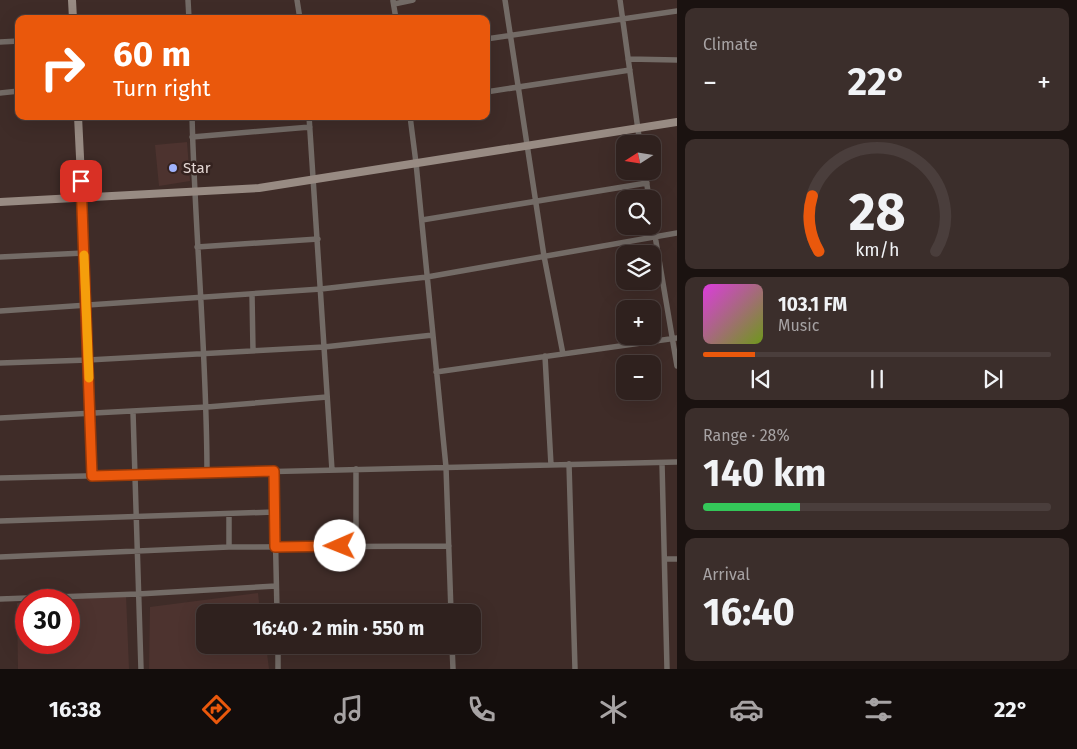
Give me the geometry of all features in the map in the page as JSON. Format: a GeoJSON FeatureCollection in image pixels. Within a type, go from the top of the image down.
{"type":"FeatureCollection","features":[{"type":"Feature","properties":{"kind":"street"},"geometry":{"type":"LineString","coordinates":[[72,0],[73,15]]}},
{"type":"Feature","properties":{"kind":"street"},"geometry":{"type":"LineString","coordinates":[[188,0],[189,15]]}},
{"type":"Feature","properties":{"kind":"street"},"geometry":{"type":"LineString","coordinates":[[298,0],[300,15]]}},
{"type":"Feature","properties":{"kind":"street"},"geometry":{"type":"LineString","coordinates":[[395,15],[393,2],[413,0]]}},
{"type":"Feature","properties":{"kind":"street"},"geometry":{"type":"LineString","coordinates":[[505,0],[544,256],[563,354]]}},
{"type":"Feature","properties":{"kind":"street"},"geometry":{"type":"LineString","coordinates":[[620,0],[639,135]]}},
{"type":"Feature","properties":{"kind":"street"},"geometry":{"type":"LineString","coordinates":[[490,38],[677,11]]}},
{"type":"Feature","properties":{"kind":"street"},"geometry":{"type":"LineString","coordinates":[[0,42],[15,41]]}},
{"type":"Feature","properties":{"kind":"street"},"geometry":{"type":"LineString","coordinates":[[628,60],[677,60]]}},
{"type":"Feature","properties":{"kind":"street"},"geometry":{"type":"LineString","coordinates":[[490,91],[630,70]]}},
{"type":"Feature","properties":{"kind":"street"},"geometry":{"type":"LineString","coordinates":[[0,92],[15,91]]}},
{"type":"Feature","properties":{"kind":"street"},"geometry":{"type":"LineString","coordinates":[[78,120],[92,476]]}},
{"type":"Feature","properties":{"kind":"street"},"geometry":{"type":"LineString","coordinates":[[192,120],[194,192],[207,407],[206,474]]}},
{"type":"Feature","properties":{"kind":"street"},"geometry":{"type":"LineString","coordinates":[[309,120],[332,470]]}},
{"type":"Feature","properties":{"kind":"street"},"geometry":{"type":"LineString","coordinates":[[411,120],[446,467],[451,604]]}},
{"type":"Feature","properties":{"kind":"street"},"geometry":{"type":"LineString","coordinates":[[0,202],[259,188],[677,122]]}},
{"type":"Feature","properties":{"kind":"street"},"geometry":{"type":"LineString","coordinates":[[192,137],[310,127]]}},
{"type":"Feature","properties":{"kind":"street"},"geometry":{"type":"LineString","coordinates":[[646,180],[648,190]]}},
{"type":"Feature","properties":{"kind":"street"},"geometry":{"type":"LineString","coordinates":[[422,220],[647,183]]}},
{"type":"Feature","properties":{"kind":"street"},"geometry":{"type":"LineString","coordinates":[[0,311],[321,289],[427,277],[677,233]]}},
{"type":"Feature","properties":{"kind":"street"},"geometry":{"type":"LineString","coordinates":[[655,237],[674,338],[677,366]]}},
{"type":"Feature","properties":{"kind":"street"},"geometry":{"type":"LineString","coordinates":[[197,247],[318,239]]}},
{"type":"Feature","properties":{"kind":"street"},"geometry":{"type":"LineString","coordinates":[[0,257],[84,253]]}},
{"type":"Feature","properties":{"kind":"street"},"geometry":{"type":"LineString","coordinates":[[252,294],[253,351]]}},
{"type":"Feature","properties":{"kind":"street"},"geometry":{"type":"LineString","coordinates":[[0,363],[324,347],[433,335]]}},
{"type":"Feature","properties":{"kind":"street"},"geometry":{"type":"LineString","coordinates":[[436,372],[674,338]]}},
{"type":"Feature","properties":{"kind":"street"},"geometry":{"type":"LineString","coordinates":[[545,356],[551,465]]}},
{"type":"Feature","properties":{"kind":"street"},"geometry":{"type":"LineString","coordinates":[[0,418],[133,412],[327,397]]}},
{"type":"Feature","properties":{"kind":"street"},"geometry":{"type":"LineString","coordinates":[[133,412],[141,669]]}},
{"type":"Feature","properties":{"kind":"street"},"geometry":{"type":"LineString","coordinates":[[0,478],[677,462]]}},
{"type":"Feature","properties":{"kind":"street"},"geometry":{"type":"LineString","coordinates":[[662,463],[667,669]]}},
{"type":"Feature","properties":{"kind":"street"},"geometry":{"type":"LineString","coordinates":[[570,464],[575,669]]}},
{"type":"Feature","properties":{"kind":"street"},"geometry":{"type":"LineString","coordinates":[[356,469],[356,546]]}},
{"type":"Feature","properties":{"kind":"street"},"geometry":{"type":"LineString","coordinates":[[274,471],[277,604]]}},
{"type":"Feature","properties":{"kind":"street"},"geometry":{"type":"LineString","coordinates":[[0,521],[274,512]]}},
{"type":"Feature","properties":{"kind":"street"},"geometry":{"type":"LineString","coordinates":[[229,514],[229,547]]}},
{"type":"Feature","properties":{"kind":"street"},"geometry":{"type":"LineString","coordinates":[[0,557],[229,547],[449,546]]}},
{"type":"Feature","properties":{"kind":"street"},"geometry":{"type":"LineString","coordinates":[[665,559],[677,559]]}},
{"type":"Feature","properties":{"kind":"street"},"geometry":{"type":"LineString","coordinates":[[0,598],[138,594],[276,586]]}},
{"type":"Feature","properties":{"kind":"street"},"geometry":{"type":"LineString","coordinates":[[278,654],[278,669]]}},
{"type":"Feature","properties":{"kind":"street"},"geometry":{"type":"LineString","coordinates":[[452,654],[453,669]]}},
{"type":"Feature","properties":{"kind":"shaded area"},"geometry":{"type":"Polygon","coordinates":[[[187,142],[190,181],[159,186],[155,145],[187,142]]]}},
{"type":"Feature","properties":{"kind":"shaded area"},"geometry":{"type":"Polygon","coordinates":[[[258,593],[259,604],[196,604],[196,654],[267,654],[269,669],[149,669],[150,607],[258,593]]]}},
{"type":"Feature","properties":{"kind":"shaded area"},"geometry":{"type":"Polygon","coordinates":[[[126,595],[129,669],[18,669],[18,654],[80,654],[80,598],[126,595]]]}},
{"type":"Feature","properties":{"kind":"slow traffic"},"geometry":{"type":"LineString","coordinates":[[84,255],[89,378]]}},
{"type":"Feature","properties":{"kind":"place","name":"Star"},"geometry":{"type":"Point","coordinates":[173,168]}},
{"type":"Feature","properties":{"kind":"route"},"geometry":{"type":"LineString","coordinates":[[81,181],[92,476],[274,471],[275,547],[340,546]]}}]}
